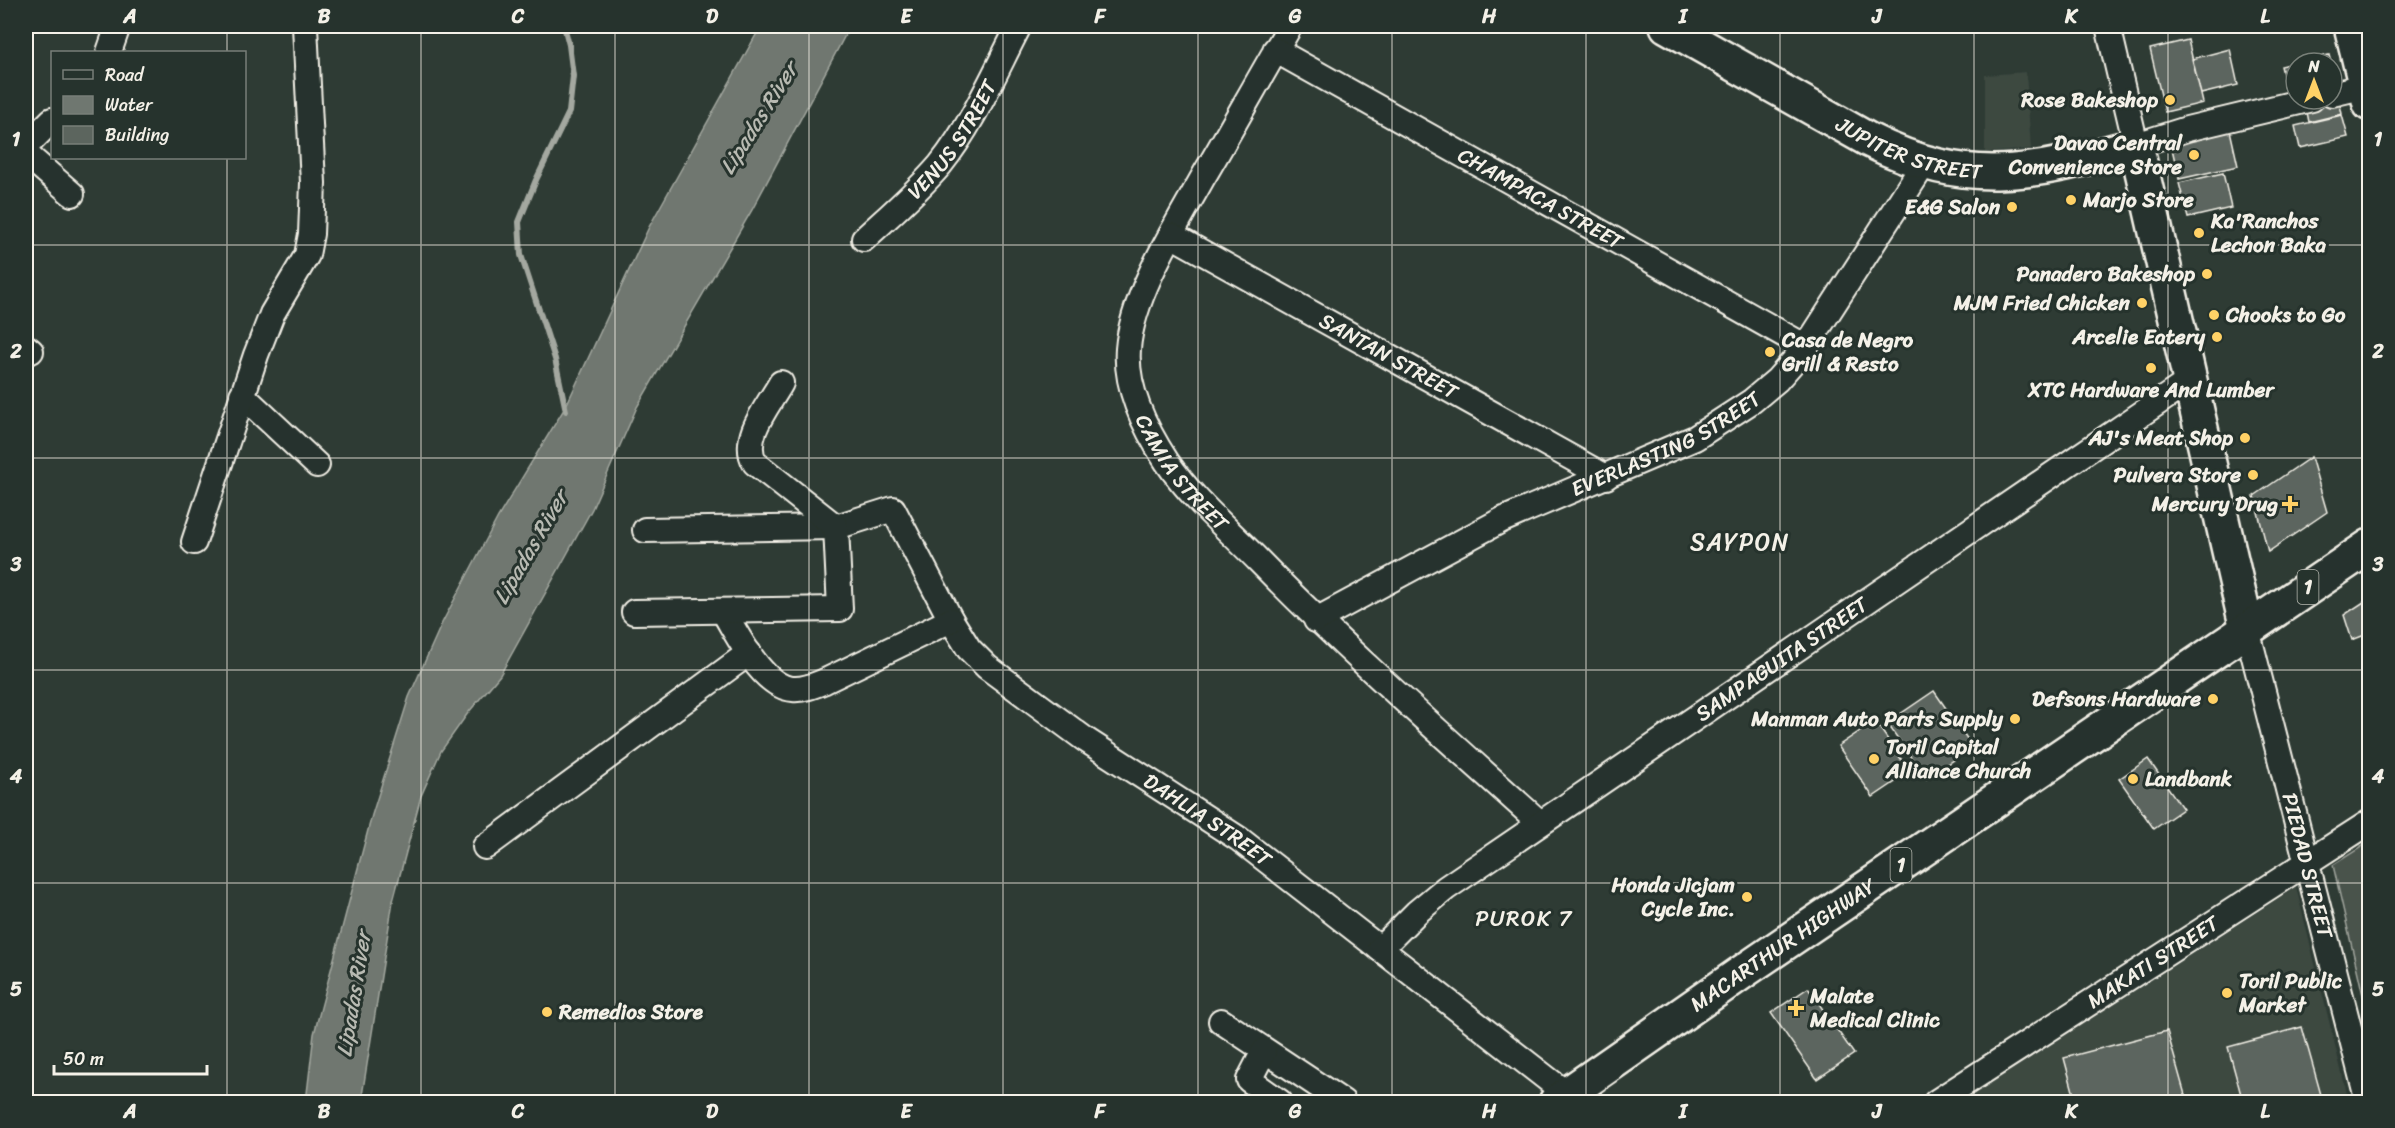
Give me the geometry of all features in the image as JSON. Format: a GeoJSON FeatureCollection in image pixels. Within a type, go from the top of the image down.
{"type":"FeatureCollection","features":[{"type":"Feature","properties":{"kind":"main road","name":"JUPITER STREET"},"geometry":{"type":"LineString","coordinates":[[1667,26],[1869,140],[1924,164],[1960,171],[1995,173],[2071,163],[2136,145]]}},
{"type":"Feature","properties":{"kind":"main road"},"geometry":{"type":"LineString","coordinates":[[2351,26],[2368,92]]}},
{"type":"Feature","properties":{"kind":"main road"},"geometry":{"type":"LineString","coordinates":[[2136,145],[2247,629]]}},
{"type":"Feature","properties":{"kind":"main road","name":"MACARTHUR HIGHWAY"},"geometry":{"type":"LineString","coordinates":[[1567,1100],[1750,967],[2370,546]]}},
{"type":"Feature","properties":{"kind":"street"},"geometry":{"type":"LineString","coordinates":[[109,51],[118,26]]}},
{"type":"Feature","properties":{"kind":"street"},"geometry":{"type":"LineString","coordinates":[[194,542],[242,395],[272,314],[307,255],[312,234],[313,183],[304,26]]}},
{"type":"Feature","properties":{"kind":"street","name":"VENUS STREET"},"geometry":{"type":"LineString","coordinates":[[864,239],[913,194],[940,164],[967,126],[1019,26]]}},
{"type":"Feature","properties":{"kind":"street","name":"CAMIA STREET"},"geometry":{"type":"LineString","coordinates":[[1290,26],[1171,235],[1145,289],[1134,321],[1128,349],[1130,376],[1138,407],[1152,436],[1175,471],[1197,497],[1316,620],[1540,823]]}},
{"type":"Feature","properties":{"kind":"street"},"geometry":{"type":"LineString","coordinates":[[2108,26],[2136,145]]}},
{"type":"Feature","properties":{"kind":"street","name":"CHAMPACA STREET"},"geometry":{"type":"LineString","coordinates":[[1275,51],[1806,347]]}},
{"type":"Feature","properties":{"kind":"street"},"geometry":{"type":"LineString","coordinates":[[2344,93],[2368,92]]}},
{"type":"Feature","properties":{"kind":"street","name":"JUPITER STREET"},"geometry":{"type":"LineString","coordinates":[[2136,145],[2187,129],[2284,106]]}},
{"type":"Feature","properties":{"kind":"street"},"geometry":{"type":"LineString","coordinates":[[26,146],[51,121]]}},
{"type":"Feature","properties":{"kind":"street"},"geometry":{"type":"LineString","coordinates":[[26,154],[72,194]]}},
{"type":"Feature","properties":{"kind":"street","name":"EVERLASTING STREET"},"geometry":{"type":"LineString","coordinates":[[1316,620],[1502,520],[1664,453],[1722,422],[1752,401],[1777,380],[1806,347],[1924,164]]}},
{"type":"Feature","properties":{"kind":"street","name":"SANTAN STREET"},"geometry":{"type":"LineString","coordinates":[[1171,235],[1606,477]]}},
{"type":"Feature","properties":{"kind":"street","name":"SAMPAGUITA STREET"},"geometry":{"type":"LineString","coordinates":[[1380,949],[1417,912],[1446,888],[2191,380]]}},
{"type":"Feature","properties":{"kind":"street"},"geometry":{"type":"LineString","coordinates":[[634,612],[840,609],[836,527],[755,463],[750,455],[751,436],[781,383]]}},
{"type":"Feature","properties":{"kind":"street"},"geometry":{"type":"LineString","coordinates":[[242,395],[317,465]]}},
{"type":"Feature","properties":{"kind":"street","name":"DAHLIA STREET"},"geometry":{"type":"LineString","coordinates":[[836,527],[893,509],[951,620],[969,649],[987,667],[1116,760],[1239,839],[1567,1100]]}},
{"type":"Feature","properties":{"kind":"street"},"geometry":{"type":"LineString","coordinates":[[645,530],[836,527]]}},
{"type":"Feature","properties":{"kind":"street"},"geometry":{"type":"LineString","coordinates":[[723,611],[749,653],[767,675],[778,685],[792,689],[807,688],[951,620]]}},
{"type":"Feature","properties":{"kind":"street","name":"PIEDAD STREET"},"geometry":{"type":"LineString","coordinates":[[2247,629],[2308,860],[2368,1102]]}},
{"type":"Feature","properties":{"kind":"street"},"geometry":{"type":"LineString","coordinates":[[485,846],[749,653]]}},
{"type":"Feature","properties":{"kind":"street","name":"MAKATI STREET"},"geometry":{"type":"LineString","coordinates":[[1936,1102],[2370,822]]}},
{"type":"Feature","properties":{"kind":"street"},"geometry":{"type":"LineString","coordinates":[[1221,1021],[1343,1102]]}},
{"type":"Feature","properties":{"kind":"street"},"geometry":{"type":"LineString","coordinates":[[1264,1050],[1249,1080],[1280,1102]]}},
{"type":"Feature","properties":{"kind":"shaded area"},"geometry":{"type":"Polygon","coordinates":[[[2026,72],[2031,149],[1985,153],[1985,75],[2026,72]]]}},
{"type":"Feature","properties":{"kind":"shaded area"},"geometry":{"type":"Polygon","coordinates":[[[2369,842],[2369,1021],[2333,865],[2369,842]]]}},
{"type":"Feature","properties":{"kind":"shaded area","name":"Toril Public Market"},"geometry":{"type":"Polygon","coordinates":[[[2296,887],[2349,1102],[1966,1102],[1965,1100],[2296,887]]]}},
{"type":"Feature","properties":{"kind":"water","name":"Lipadas River"},"geometry":{"type":"Polygon","coordinates":[[[761,26],[850,26],[752,210],[637,407],[592,509],[500,675],[468,713],[441,751],[421,796],[393,901],[361,1102],[306,1102],[314,1034],[372,815],[409,697],[442,623],[498,517],[566,406],[649,227],[761,26]]]}},
{"type":"Feature","properties":{"kind":"building"},"geometry":{"type":"Polygon","coordinates":[[[2188,40],[2203,103],[2165,112],[2150,49],[2188,40]]]}},
{"type":"Feature","properties":{"kind":"building"},"geometry":{"type":"Polygon","coordinates":[[[2230,49],[2238,85],[2201,94],[2192,59],[2230,49]]]}},
{"type":"Feature","properties":{"kind":"building"},"geometry":{"type":"Polygon","coordinates":[[[2307,111],[2341,111],[2342,114],[2309,122],[2307,111]]]}},
{"type":"Feature","properties":{"kind":"building"},"geometry":{"type":"Polygon","coordinates":[[[2342,115],[2348,137],[2300,148],[2295,126],[2342,115]]]}},
{"type":"Feature","properties":{"kind":"building"},"geometry":{"type":"Polygon","coordinates":[[[2229,126],[2238,166],[2179,179],[2170,140],[2229,126]]]}},
{"type":"Feature","properties":{"kind":"building"},"geometry":{"type":"Polygon","coordinates":[[[2223,173],[2231,208],[2188,218],[2179,183],[2223,173]]]}},
{"type":"Feature","properties":{"kind":"building","name":"Mercury Drug"},"geometry":{"type":"Polygon","coordinates":[[[2311,457],[2327,512],[2268,552],[2254,496],[2311,457]]]}},
{"type":"Feature","properties":{"kind":"building"},"geometry":{"type":"Polygon","coordinates":[[[2370,598],[2370,633],[2352,640],[2344,615],[2370,598]]]}},
{"type":"Feature","properties":{"kind":"building"},"geometry":{"type":"Polygon","coordinates":[[[1934,691],[1973,747],[1926,779],[1887,723],[1934,691]]]}},
{"type":"Feature","properties":{"kind":"building","name":"Toril Capital Alliance Church"},"geometry":{"type":"Polygon","coordinates":[[[1875,721],[1910,772],[1873,797],[1838,746],[1875,721]]]}},
{"type":"Feature","properties":{"kind":"building"},"geometry":{"type":"Polygon","coordinates":[[[2148,759],[2183,809],[2154,829],[2119,779],[2148,759]]]}},
{"type":"Feature","properties":{"kind":"building"},"geometry":{"type":"Polygon","coordinates":[[[1808,988],[1854,1054],[1817,1079],[1771,1013],[1808,988]]]}},
{"type":"Feature","properties":{"kind":"building"},"geometry":{"type":"Polygon","coordinates":[[[2302,1027],[2323,1102],[2243,1102],[2228,1047],[2302,1027]]]}},
{"type":"Feature","properties":{"kind":"building"},"geometry":{"type":"Polygon","coordinates":[[[2167,1031],[2187,1102],[2076,1102],[2064,1058],[2167,1031]]]}},
{"type":"Feature","properties":{"kind":"waterway"},"geometry":{"type":"LineString","coordinates":[[564,26],[573,76],[569,112],[536,180],[519,222],[521,255],[555,359],[566,411]]}},
{"type":"Feature","properties":{"kind":"place","name":"Rose Bakeshop"},"geometry":{"type":"Point","coordinates":[2170,100]}},
{"type":"Feature","properties":{"kind":"place","name":"Davao Central Convenience Store"},"geometry":{"type":"Point","coordinates":[2194,155]}},
{"type":"Feature","properties":{"kind":"place","name":"Marjo Store"},"geometry":{"type":"Point","coordinates":[2071,200]}},
{"type":"Feature","properties":{"kind":"place","name":"E&G Salon"},"geometry":{"type":"Point","coordinates":[2012,207]}},
{"type":"Feature","properties":{"kind":"place","name":"Ka'Ranchos Lechon Baka"},"geometry":{"type":"Point","coordinates":[2199,233]}},
{"type":"Feature","properties":{"kind":"place","name":"Panadero Bakeshop"},"geometry":{"type":"Point","coordinates":[2207,274]}},
{"type":"Feature","properties":{"kind":"place","name":"MJM Fried Chicken"},"geometry":{"type":"Point","coordinates":[2142,303]}},
{"type":"Feature","properties":{"kind":"place","name":"Chooks to Go"},"geometry":{"type":"Point","coordinates":[2214,315]}},
{"type":"Feature","properties":{"kind":"place","name":"Arcelie Eatery"},"geometry":{"type":"Point","coordinates":[2217,337]}},
{"type":"Feature","properties":{"kind":"place","name":"Casa de Negro Grill & Resto"},"geometry":{"type":"Point","coordinates":[1770,352]}},
{"type":"Feature","properties":{"kind":"place","name":"XTC Hardware And Lumber"},"geometry":{"type":"Point","coordinates":[2151,368]}},
{"type":"Feature","properties":{"kind":"place","name":"AJ's Meat Shop"},"geometry":{"type":"Point","coordinates":[2245,438]}},
{"type":"Feature","properties":{"kind":"place","name":"Pulvera Store"},"geometry":{"type":"Point","coordinates":[2253,475]}},
{"type":"Feature","properties":{"kind":"place","name":"Mercury Drug"},"geometry":{"type":"Point","coordinates":[2290,504]}},
{"type":"Feature","properties":{"kind":"place","name":"Defsons Hardware"},"geometry":{"type":"Point","coordinates":[2213,699]}},
{"type":"Feature","properties":{"kind":"place","name":"Manman Auto Parts Supply"},"geometry":{"type":"Point","coordinates":[2015,719]}},
{"type":"Feature","properties":{"kind":"place","name":"Toril Capital Alliance Church"},"geometry":{"type":"Point","coordinates":[1874,759]}},
{"type":"Feature","properties":{"kind":"place","name":"Landbank"},"geometry":{"type":"Point","coordinates":[2133,779]}},
{"type":"Feature","properties":{"kind":"place","name":"Honda Jicjam Cycle Inc."},"geometry":{"type":"Point","coordinates":[1747,897]}},
{"type":"Feature","properties":{"kind":"place","name":"Toril Public Market"},"geometry":{"type":"Point","coordinates":[2227,993]}},
{"type":"Feature","properties":{"kind":"place","name":"Malate Medical Clinic"},"geometry":{"type":"Point","coordinates":[1796,1008]}},
{"type":"Feature","properties":{"kind":"place","name":"Remedios Store"},"geometry":{"type":"Point","coordinates":[547,1012]}},
{"type":"Feature","properties":{"kind":"district","name":"SAYPON"},"geometry":{"type":"Point","coordinates":[1740,542]}},
{"type":"Feature","properties":{"kind":"district","name":"PUROK 7"},"geometry":{"type":"Point","coordinates":[1524,918]}}]}
